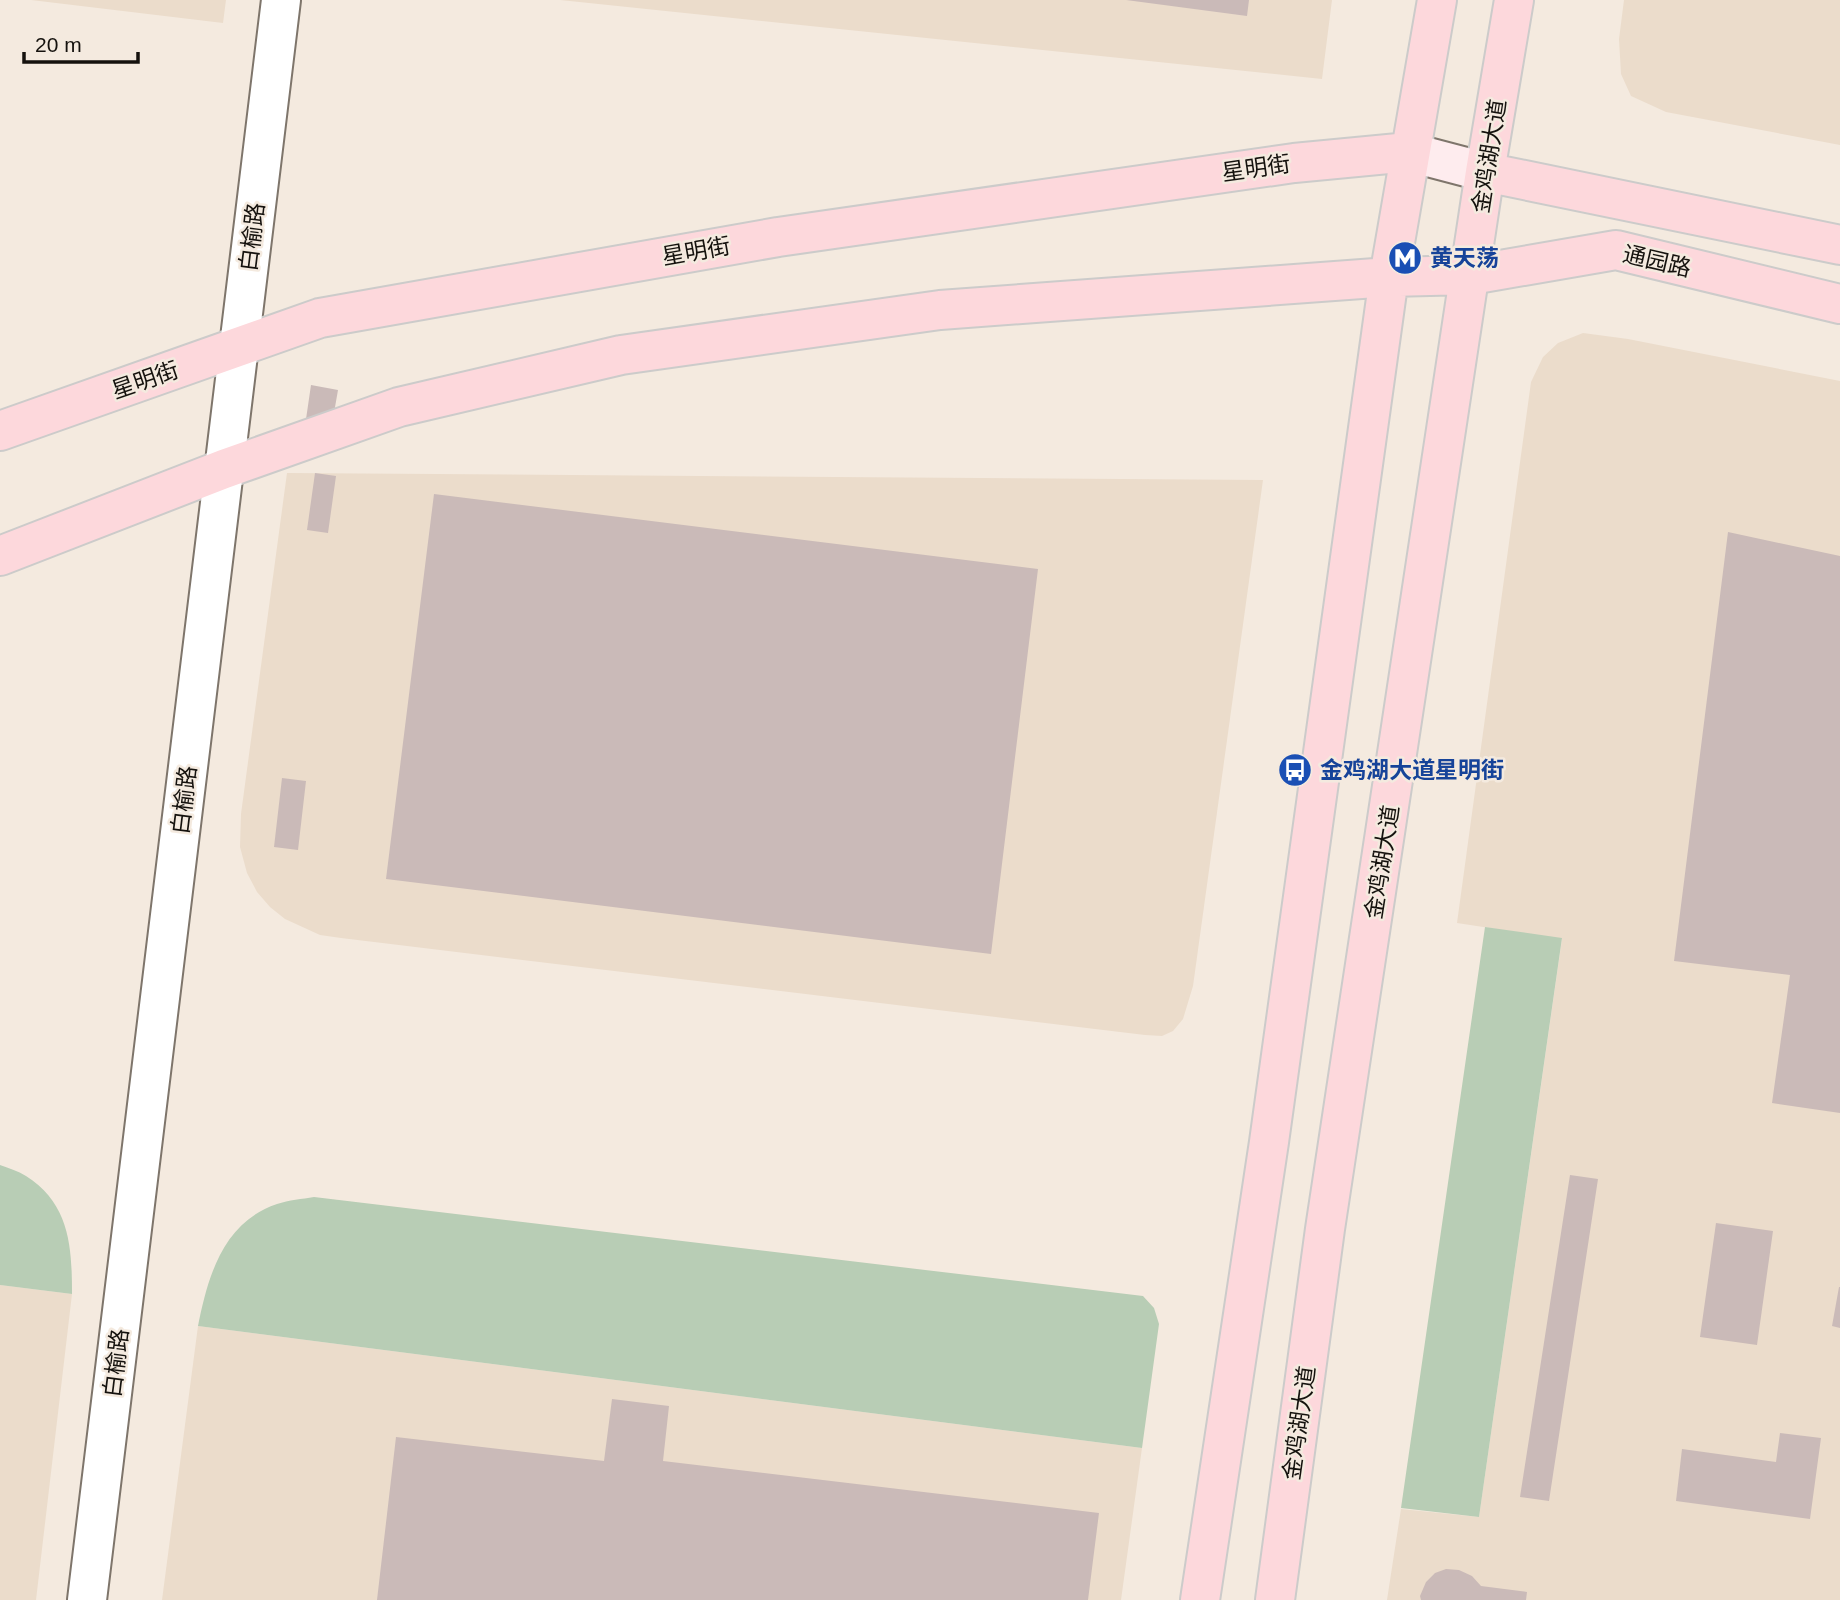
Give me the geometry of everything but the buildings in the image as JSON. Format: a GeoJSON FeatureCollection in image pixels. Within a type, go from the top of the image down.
{"type":"FeatureCollection","features":[{"type":"Feature","properties":{"kind":"main road"},"geometry":{"type":"LineString","coordinates":[[1200,1600],[1269,1142],[1388,277],[1437,0]]}},
{"type":"Feature","properties":{"kind":"main road","name":"金鸡湖大道"},"geometry":{"type":"LineString","coordinates":[[1275,1600],[1325,1229],[1485,172],[1514,0]]}},
{"type":"Feature","properties":{"kind":"main road","name":"星明街"},"geometry":{"type":"LineString","coordinates":[[0,431],[320,318],[778,237],[1294,163],[1409,152]]}},
{"type":"Feature","properties":{"kind":"main road"},"geometry":{"type":"LineString","coordinates":[[1409,152],[1485,172],[1840,244]]}},
{"type":"Feature","properties":{"kind":"main road","name":"通园路"},"geometry":{"type":"LineString","coordinates":[[1388,277],[1471,275],[1616,250],[1840,304]]}},
{"type":"Feature","properties":{"kind":"main road"},"geometry":{"type":"LineString","coordinates":[[0,556],[224,469],[400,407],[621,355],[940,310],[1388,277]]}},
{"type":"Feature","properties":{"kind":"street","name":"白榆路"},"geometry":{"type":"LineString","coordinates":[[87,1600],[281,0]]}},
{"type":"Feature","properties":{"kind":"shaded area"},"geometry":{"type":"Polygon","coordinates":[[[31,0],[226,0],[223,23],[31,0]]]}},
{"type":"Feature","properties":{"kind":"shaded area"},"geometry":{"type":"Polygon","coordinates":[[[560,0],[1332,0],[1322,79],[560,0]]]}},
{"type":"Feature","properties":{"kind":"shaded area"},"geometry":{"type":"Polygon","coordinates":[[[1624,0],[1840,0],[1840,145],[1666,112],[1631,96],[1621,74],[1619,39],[1624,0]]]}},
{"type":"Feature","properties":{"kind":"shaded area"},"geometry":{"type":"Polygon","coordinates":[[[1583,333],[1628,339],[1840,381],[1840,1600],[1387,1600],[1401,1509],[1479,1517],[1562,939],[1457,923],[1531,382],[1543,357],[1558,343],[1583,333]]]}},
{"type":"Feature","properties":{"kind":"shaded area"},"geometry":{"type":"Polygon","coordinates":[[[287,473],[1263,480],[1193,986],[1183,1019],[1173,1031],[1162,1036],[1145,1035],[341,938],[320,935],[285,919],[257,892],[247,873],[240,847],[241,814],[287,473]]]}},
{"type":"Feature","properties":{"kind":"shaded area"},"geometry":{"type":"Polygon","coordinates":[[[0,1285],[72,1294],[36,1600],[0,1600],[0,1285]]]}},
{"type":"Feature","properties":{"kind":"shaded area"},"geometry":{"type":"Polygon","coordinates":[[[198,1326],[1142,1448],[1121,1600],[162,1600],[198,1326]]]}},
{"type":"Feature","properties":{"kind":"green space"},"geometry":{"type":"Polygon","coordinates":[[[1485,927],[1562,938],[1479,1517],[1401,1508],[1485,927]]]}},
{"type":"Feature","properties":{"kind":"green space"},"geometry":{"type":"Polygon","coordinates":[[[0,1165],[23,1174],[41,1187],[60,1213],[69,1243],[72,1294],[0,1285],[0,1165]]]}},
{"type":"Feature","properties":{"kind":"green space"},"geometry":{"type":"Polygon","coordinates":[[[314,1197],[1143,1296],[1154,1308],[1159,1324],[1142,1448],[198,1326],[213,1270],[231,1237],[259,1212],[282,1203],[314,1197]]]}},
{"type":"Feature","properties":{"kind":"place","name":"黄天荡"},"geometry":{"type":"Point","coordinates":[1405,258]}},
{"type":"Feature","properties":{"kind":"place","name":"金鸡湖大道星明街"},"geometry":{"type":"Point","coordinates":[1295,770]}}]}
